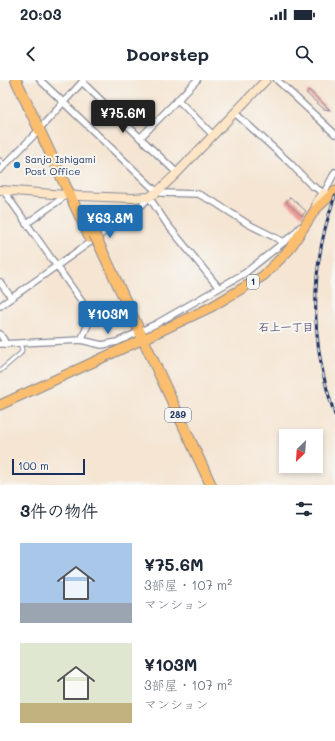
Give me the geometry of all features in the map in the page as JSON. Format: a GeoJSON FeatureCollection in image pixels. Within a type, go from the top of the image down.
{"type":"FeatureCollection","features":[{"type":"Feature","properties":{"kind":"highway","name":"289"},"geometry":{"type":"LineString","coordinates":[[16,80],[41,128]]}},
{"type":"Feature","properties":{"kind":"highway","name":"289"},"geometry":{"type":"LineString","coordinates":[[21,80],[70,195],[92,236],[205,485]]}},
{"type":"Feature","properties":{"kind":"highway","name":"289"},"geometry":{"type":"LineString","coordinates":[[140,340],[211,485]]}},
{"type":"Feature","properties":{"kind":"main road","name":"1"},"geometry":{"type":"LineString","coordinates":[[0,405],[210,307],[263,276],[289,250],[315,210],[335,191]]}},
{"type":"Feature","properties":{"kind":"street"},"geometry":{"type":"LineString","coordinates":[[40,80],[157,192],[198,194],[214,202],[248,224],[284,242]]}},
{"type":"Feature","properties":{"kind":"street"},"geometry":{"type":"LineString","coordinates":[[140,138],[197,80]]}},
{"type":"Feature","properties":{"kind":"street"},"geometry":{"type":"LineString","coordinates":[[0,306],[136,209],[157,192],[266,80]]}},
{"type":"Feature","properties":{"kind":"street"},"geometry":{"type":"LineString","coordinates":[[277,80],[335,134]]}},
{"type":"Feature","properties":{"kind":"street"},"geometry":{"type":"LineString","coordinates":[[0,170],[41,128],[83,81],[177,173]]}},
{"type":"Feature","properties":{"kind":"street"},"geometry":{"type":"LineString","coordinates":[[178,100],[213,135]]}},
{"type":"Feature","properties":{"kind":"street"},"geometry":{"type":"LineString","coordinates":[[235,113],[290,163],[311,185],[324,193]]}},
{"type":"Feature","properties":{"kind":"street"},"geometry":{"type":"LineString","coordinates":[[0,334],[2,344],[81,340],[102,345],[140,340],[219,288],[245,273],[294,234],[307,217],[315,210],[335,172]]}},
{"type":"Feature","properties":{"kind":"street"},"geometry":{"type":"LineString","coordinates":[[1,190],[132,198],[149,197]]}},
{"type":"Feature","properties":{"kind":"street"},"geometry":{"type":"LineString","coordinates":[[1,190],[92,316],[81,340]]}},
{"type":"Feature","properties":{"kind":"street"},"geometry":{"type":"LineString","coordinates":[[26,224],[70,195]]}},
{"type":"Feature","properties":{"kind":"street"},"geometry":{"type":"LineString","coordinates":[[149,197],[167,224],[219,288]]}},
{"type":"Feature","properties":{"kind":"street"},"geometry":{"type":"LineString","coordinates":[[0,282],[11,297]]}},
{"type":"Feature","properties":{"kind":"lane"},"geometry":{"type":"LineString","coordinates":[[0,160],[5,164]]}},
{"type":"Feature","properties":{"kind":"lane"},"geometry":{"type":"LineString","coordinates":[[0,371],[21,353],[22,350],[20,343]]}},
{"type":"Feature","properties":{"kind":"building"},"geometry":{"type":"Polygon","coordinates":[[[309,90],[330,110],[324,109],[306,93],[309,90]]]}},
{"type":"Feature","properties":{"kind":"building"},"geometry":{"type":"Polygon","coordinates":[[[290,197],[306,211],[302,216],[286,202],[290,197]]]}},
{"type":"Feature","properties":{"kind":"railway"},"geometry":{"type":"LineString","coordinates":[[335,196],[326,223],[320,251],[316,305],[320,360],[326,387],[335,415]]}},
{"type":"Feature","properties":{"kind":"place","name":"Sanjo Ishigami Post Office"},"geometry":{"type":"Point","coordinates":[17,165]}},
{"type":"Feature","properties":{"kind":"district","name":"石上一丁目"},"geometry":{"type":"Point","coordinates":[286,327]}}]}
